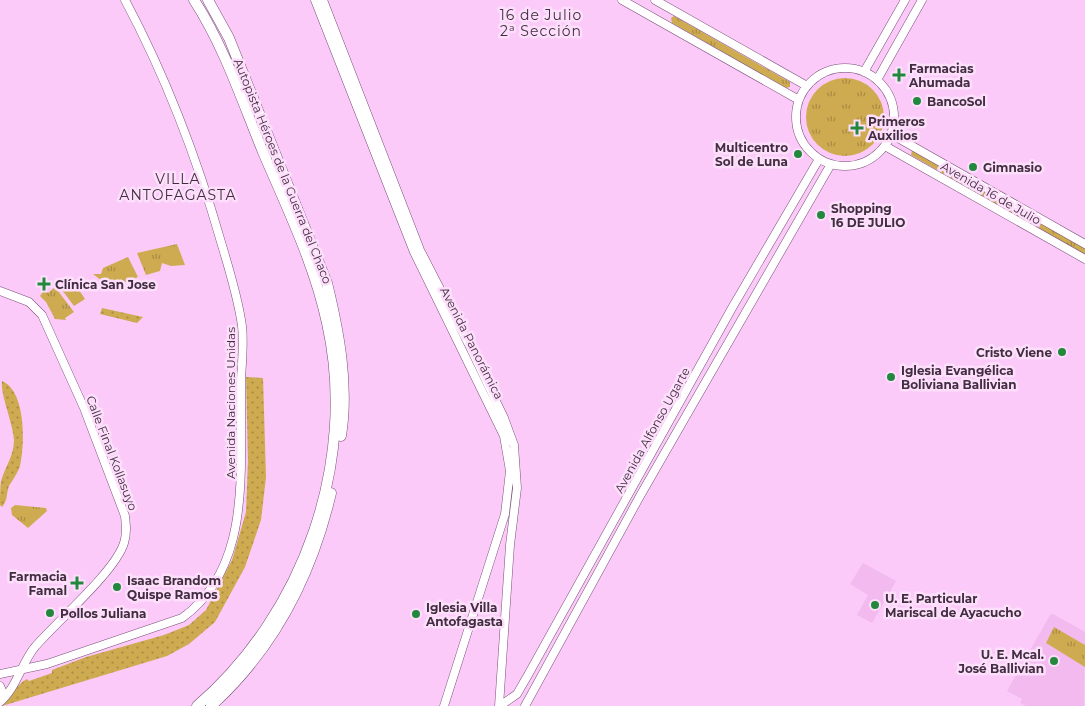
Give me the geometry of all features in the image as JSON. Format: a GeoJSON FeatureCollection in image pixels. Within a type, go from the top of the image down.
{"type":"FeatureCollection","features":[{"type":"Feature","properties":{"kind":"highway","name":"Autopista Héroes de la Guerra del Chaco"},"geometry":{"type":"LineString","coordinates":[[194,0],[217,43],[318,286],[332,353],[336,394],[335,432],[325,491],[311,539],[292,583],[263,634],[224,682],[197,706]]}},
{"type":"Feature","properties":{"kind":"highway","name":"Autopista Héroes de la Guerra del Chaco"},"geometry":{"type":"LineString","coordinates":[[208,0],[229,38],[327,283],[337,323],[343,394],[342,431],[331,492],[318,542],[300,586],[274,632],[249,667],[211,706]]}},
{"type":"Feature","properties":{"kind":"street","name":"Avenida Naciones Unidas"},"geometry":{"type":"LineString","coordinates":[[0,674],[47,664],[182,618],[193,610],[215,582],[233,539],[239,514],[242,486],[242,341],[236,299],[191,146],[125,0]]}},
{"type":"Feature","properties":{"kind":"street","name":"Avenida Panorámica"},"geometry":{"type":"LineString","coordinates":[[315,0],[418,260],[497,420],[507,446],[509,487],[505,514],[444,706]]}},
{"type":"Feature","properties":{"kind":"street","name":"Avenida Panorámica"},"geometry":{"type":"LineString","coordinates":[[323,0],[420,250],[475,356],[514,445],[517,488],[510,545],[499,706]]}},
{"type":"Feature","properties":{"kind":"street"},"geometry":{"type":"LineString","coordinates":[[622,0],[799,100]]}},
{"type":"Feature","properties":{"kind":"street"},"geometry":{"type":"LineString","coordinates":[[655,0],[807,86]]}},
{"type":"Feature","properties":{"kind":"street"},"geometry":{"type":"LineString","coordinates":[[864,72],[905,0]]}},
{"type":"Feature","properties":{"kind":"street"},"geometry":{"type":"LineString","coordinates":[[877,80],[922,0]]}},
{"type":"Feature","properties":{"kind":"street"},"geometry":{"type":"LineString","coordinates":[[853,69],[864,72],[877,80],[891,101],[894,123],[885,146],[874,157],[864,162],[847,166],[830,164],[819,159],[805,146],[799,135],[796,111],[799,100],[807,86],[818,76],[829,71],[853,69]]}},
{"type":"Feature","properties":{"kind":"street","name":"Avenida 16 de Julio"},"geometry":{"type":"LineString","coordinates":[[891,134],[1085,244]]}},
{"type":"Feature","properties":{"kind":"street","name":"Avenida 16 de Julio"},"geometry":{"type":"LineString","coordinates":[[885,146],[1085,259]]}},
{"type":"Feature","properties":{"kind":"street","name":"Avenida Alfonso Ugarte"},"geometry":{"type":"LineString","coordinates":[[499,706],[517,694],[732,308],[819,159]]}},
{"type":"Feature","properties":{"kind":"street","name":"Avenida Alfonso Ugarte"},"geometry":{"type":"LineString","coordinates":[[525,706],[640,496],[830,164]]}},
{"type":"Feature","properties":{"kind":"street","name":"Calle Final Kollasuyo"},"geometry":{"type":"LineString","coordinates":[[0,291],[29,302],[42,315],[84,408],[125,516],[127,528],[124,544],[114,562],[42,639],[20,669],[10,691],[0,702]]}},
{"type":"Feature","properties":{"kind":"street"},"geometry":{"type":"LineString","coordinates":[[0,686],[4,694],[0,702]]}},
{"type":"Feature","properties":{"kind":"shaded area"},"geometry":{"type":"Polygon","coordinates":[[[863,563],[896,581],[872,623],[857,615],[868,595],[850,584],[863,563]]]}},
{"type":"Feature","properties":{"kind":"shaded area","name":"U. E. Mcal. José Ballivian"},"geometry":{"type":"Polygon","coordinates":[[[1053,614],[1085,632],[1084,706],[1026,706],[1020,703],[1022,699],[1007,691],[1050,615],[1053,614]]]}},
{"type":"Feature","properties":{"kind":"green space"},"geometry":{"type":"Polygon","coordinates":[[[674,16],[790,82],[790,87],[786,88],[672,23],[671,18],[674,16]]]}},
{"type":"Feature","properties":{"kind":"green space"},"geometry":{"type":"Polygon","coordinates":[[[845,78],[860,81],[872,90],[881,102],[884,117],[881,132],[872,144],[860,153],[845,156],[830,153],[818,144],[809,132],[806,117],[809,102],[818,90],[830,81],[845,78]]]}},
{"type":"Feature","properties":{"kind":"green space"},"geometry":{"type":"Polygon","coordinates":[[[912,150],[1027,214],[1026,218],[1022,219],[911,155],[912,150]]]}},
{"type":"Feature","properties":{"kind":"green space"},"geometry":{"type":"Polygon","coordinates":[[[1041,222],[1085,245],[1085,255],[1039,228],[1041,222]]]}},
{"type":"Feature","properties":{"kind":"green space"},"geometry":{"type":"Polygon","coordinates":[[[177,244],[185,265],[171,266],[162,263],[160,271],[146,275],[137,253],[177,244]]]}},
{"type":"Feature","properties":{"kind":"green space"},"geometry":{"type":"Polygon","coordinates":[[[128,257],[138,277],[111,288],[93,274],[101,274],[103,268],[128,257]]]}},
{"type":"Feature","properties":{"kind":"green space"},"geometry":{"type":"Polygon","coordinates":[[[71,278],[85,299],[74,306],[59,286],[71,278]]]}},
{"type":"Feature","properties":{"kind":"green space"},"geometry":{"type":"Polygon","coordinates":[[[55,287],[74,312],[65,318],[66,320],[55,319],[46,302],[40,296],[45,289],[48,293],[55,287]]]}},
{"type":"Feature","properties":{"kind":"green space"},"geometry":{"type":"Polygon","coordinates":[[[102,308],[143,317],[137,323],[100,314],[102,308]]]}},
{"type":"Feature","properties":{"kind":"green space"},"geometry":{"type":"Polygon","coordinates":[[[246,377],[263,378],[266,477],[261,520],[245,567],[215,622],[189,644],[167,656],[2,706],[20,684],[27,679],[29,681],[52,673],[52,670],[86,657],[164,635],[189,625],[206,610],[232,560],[246,512],[248,461],[246,377]]]}},
{"type":"Feature","properties":{"kind":"green space"},"geometry":{"type":"Polygon","coordinates":[[[2,381],[16,395],[20,406],[23,444],[20,466],[9,486],[2,507],[0,505],[1,481],[11,456],[14,440],[2,381]]]}},
{"type":"Feature","properties":{"kind":"green space"},"geometry":{"type":"Polygon","coordinates":[[[15,505],[46,508],[47,511],[28,528],[12,515],[11,508],[15,505]]]}},
{"type":"Feature","properties":{"kind":"green space"},"geometry":{"type":"Polygon","coordinates":[[[1054,627],[1085,645],[1085,667],[1046,643],[1054,627]]]}},
{"type":"Feature","properties":{"kind":"place","name":"Farmacias Ahumada"},"geometry":{"type":"Point","coordinates":[899,75]}},
{"type":"Feature","properties":{"kind":"place","name":"BancoSol"},"geometry":{"type":"Point","coordinates":[917,101]}},
{"type":"Feature","properties":{"kind":"place","name":"Primeros Auxilios"},"geometry":{"type":"Point","coordinates":[857,128]}},
{"type":"Feature","properties":{"kind":"place","name":"Multicentro Sol de Luna"},"geometry":{"type":"Point","coordinates":[798,154]}},
{"type":"Feature","properties":{"kind":"place","name":"Gimnasio"},"geometry":{"type":"Point","coordinates":[973,167]}},
{"type":"Feature","properties":{"kind":"place","name":"Shopping 16 DE JULIO"},"geometry":{"type":"Point","coordinates":[821,215]}},
{"type":"Feature","properties":{"kind":"place","name":"Clínica San Jose"},"geometry":{"type":"Point","coordinates":[44,284]}},
{"type":"Feature","properties":{"kind":"place","name":"Cristo Viene"},"geometry":{"type":"Point","coordinates":[1062,352]}},
{"type":"Feature","properties":{"kind":"place","name":"Iglesia Evangélica Boliviana Ballivian"},"geometry":{"type":"Point","coordinates":[891,377]}},
{"type":"Feature","properties":{"kind":"place","name":"Farmacia Famal"},"geometry":{"type":"Point","coordinates":[77,583]}},
{"type":"Feature","properties":{"kind":"place","name":"Isaac Brandom Quispe Ramos"},"geometry":{"type":"Point","coordinates":[117,587]}},
{"type":"Feature","properties":{"kind":"place","name":"U. E. Particular Mariscal de Ayacucho"},"geometry":{"type":"Point","coordinates":[875,605]}},
{"type":"Feature","properties":{"kind":"place","name":"Pollos Juliana"},"geometry":{"type":"Point","coordinates":[50,613]}},
{"type":"Feature","properties":{"kind":"place","name":"Iglesia Villa Antofagasta"},"geometry":{"type":"Point","coordinates":[416,614]}},
{"type":"Feature","properties":{"kind":"place","name":"U. E. Mcal. José Ballivian"},"geometry":{"type":"Point","coordinates":[1054,661]}},
{"type":"Feature","properties":{"kind":"district","name":"16 de Julio 2ª Sección"},"geometry":{"type":"Point","coordinates":[541,24]}},
{"type":"Feature","properties":{"kind":"district","name":"VILLA ANTOFAGASTA"},"geometry":{"type":"Point","coordinates":[178,187]}}]}
